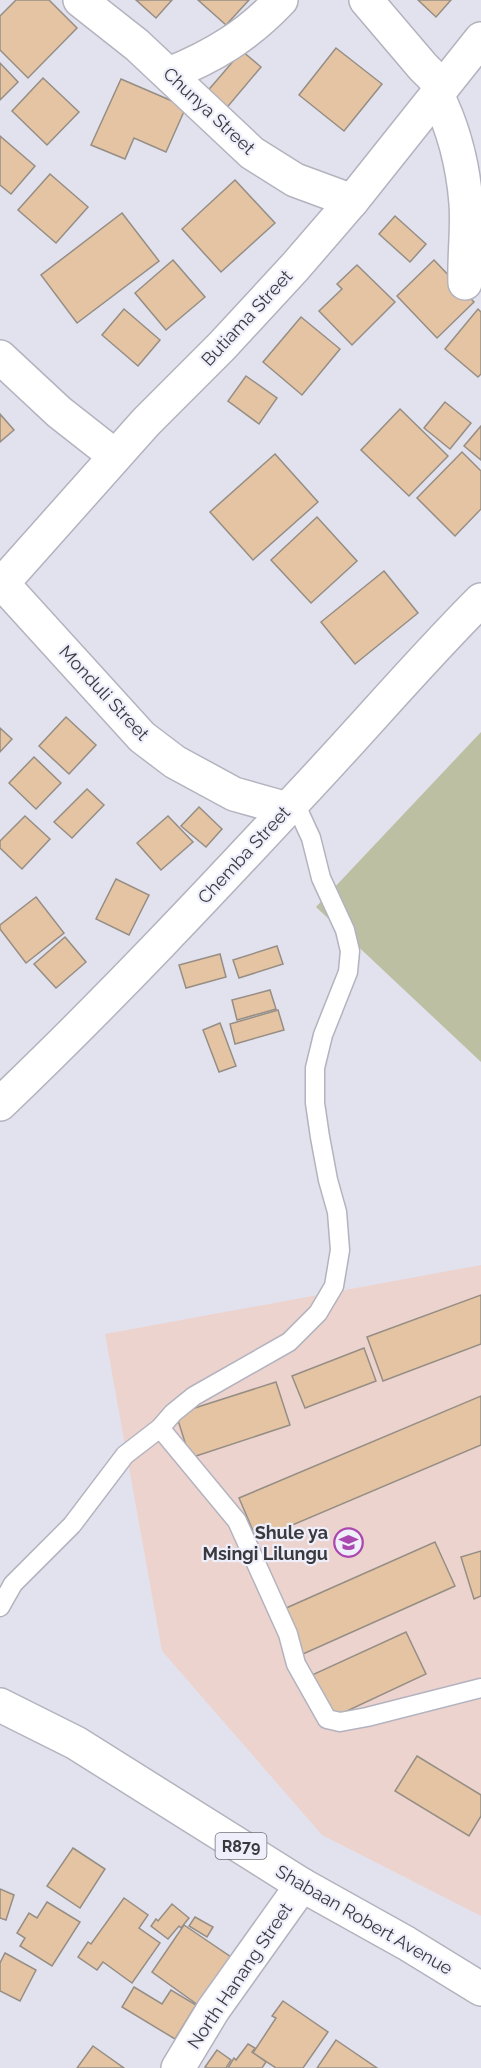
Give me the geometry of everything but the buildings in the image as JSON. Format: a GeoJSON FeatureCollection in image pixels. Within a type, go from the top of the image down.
{"type":"FeatureCollection","features":[{"type":"Feature","properties":{"kind":"street","name":"Chunya Street"},"geometry":{"type":"LineString","coordinates":[[80,0],[137,45],[252,153],[295,180],[352,201]]}},
{"type":"Feature","properties":{"kind":"street"},"geometry":{"type":"LineString","coordinates":[[169,74],[230,45],[261,21],[281,0]]}},
{"type":"Feature","properties":{"kind":"street"},"geometry":{"type":"LineString","coordinates":[[366,0],[440,91],[454,138],[466,203],[465,283]]}},
{"type":"Feature","properties":{"kind":"street","name":"Butiama Street"},"geometry":{"type":"LineString","coordinates":[[1,584],[146,422],[296,267],[352,201],[481,39]]}},
{"type":"Feature","properties":{"kind":"street"},"geometry":{"type":"LineString","coordinates":[[0,357],[59,412],[115,456]]}},
{"type":"Feature","properties":{"kind":"street","name":"Monduli Street"},"geometry":{"type":"LineString","coordinates":[[1,584],[142,737],[175,762],[234,794],[291,805]]}},
{"type":"Feature","properties":{"kind":"street","name":"Chemba Street"},"geometry":{"type":"LineString","coordinates":[[0,1104],[51,1055],[291,805],[429,652],[481,600]]}},
{"type":"Feature","properties":{"kind":"street","name":"Shabaan Robert Avenue"},"geometry":{"type":"LineString","coordinates":[[0,1705],[76,1743],[302,1885],[406,1943],[481,1989]]}},
{"type":"Feature","properties":{"kind":"street","name":"North Hanang Street"},"geometry":{"type":"LineString","coordinates":[[178,2068],[213,2010],[302,1885]]}},
{"type":"Feature","properties":{"kind":"lane"},"geometry":{"type":"LineString","coordinates":[[0,1606],[13,1584],[72,1525],[124,1455],[160,1428],[173,1413],[194,1396],[289,1342],[318,1314],[334,1286],[340,1250],[337,1212],[320,1137],[315,1103],[315,1068],[323,1035],[348,972],[350,951],[345,930],[321,878],[311,838],[291,805]]}},
{"type":"Feature","properties":{"kind":"lane"},"geometry":{"type":"LineString","coordinates":[[160,1428],[237,1521],[288,1634],[296,1664],[327,1719],[340,1722],[367,1717],[481,1688]]}},
{"type":"Feature","properties":{"kind":"shaded area"},"geometry":{"type":"Polygon","coordinates":[[[481,1265],[481,1916],[322,1835],[162,1651],[105,1334],[481,1265]]]}},
{"type":"Feature","properties":{"kind":"green space"},"geometry":{"type":"Polygon","coordinates":[[[481,732],[481,1062],[316,907],[481,732]]]}},
{"type":"Feature","properties":{"kind":"place","name":"Shule ya Msingi Lilungu"},"geometry":{"type":"Point","coordinates":[349,1543]}}]}
